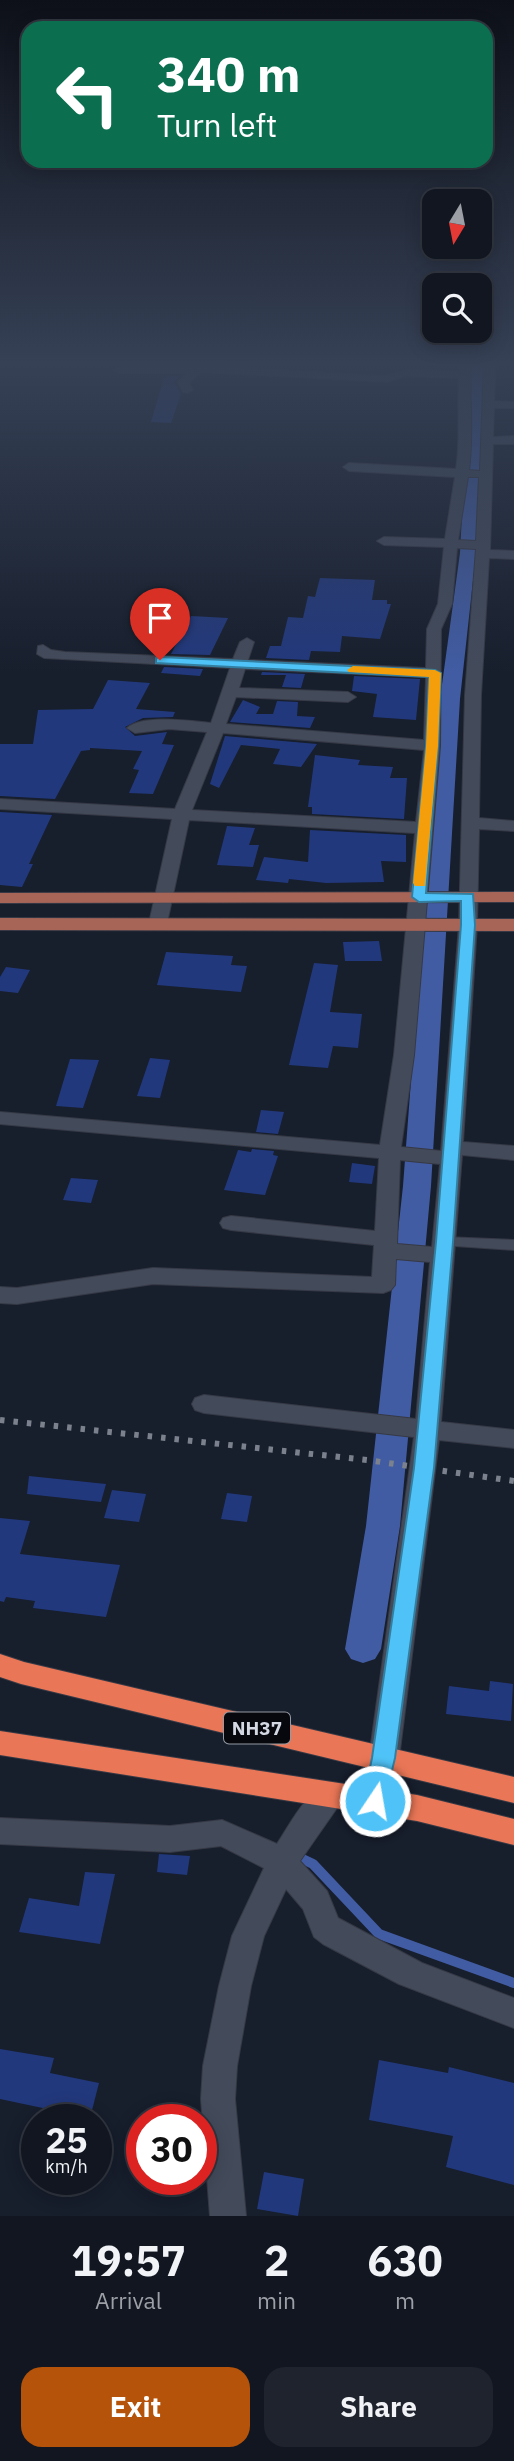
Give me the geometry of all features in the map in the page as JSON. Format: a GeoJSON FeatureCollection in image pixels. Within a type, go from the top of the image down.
{"type":"FeatureCollection","features":[{"type":"Feature","properties":{"kind":"highway","name":"NH37"},"geometry":{"type":"LineString","coordinates":[[0,1665],[21,1673],[514,1790]]}},
{"type":"Feature","properties":{"kind":"highway"},"geometry":{"type":"LineString","coordinates":[[0,1743],[417,1808],[514,1832]]}},
{"type":"Feature","properties":{"kind":"main road"},"geometry":{"type":"LineString","coordinates":[[0,898],[514,897]]}},
{"type":"Feature","properties":{"kind":"main road"},"geometry":{"type":"LineString","coordinates":[[0,924],[514,925]]}},
{"type":"Feature","properties":{"kind":"street"},"geometry":{"type":"LineString","coordinates":[[375,1801],[384,1758],[424,1468],[420,1428],[441,1251],[463,897],[471,823],[472,466]]}},
{"type":"Feature","properties":{"kind":"street"},"geometry":{"type":"LineString","coordinates":[[0,1295],[17,1296],[153,1276],[383,1285],[390,1247],[404,1055],[424,897],[424,828],[432,746],[435,673],[434,629],[471,547],[473,474],[476,466]]}},
{"type":"Feature","properties":{"kind":"street"},"geometry":{"type":"LineString","coordinates":[[349,467],[473,474]]}},
{"type":"Feature","properties":{"kind":"street"},"geometry":{"type":"LineString","coordinates":[[384,541],[471,547],[514,555]]}},
{"type":"Feature","properties":{"kind":"street"},"geometry":{"type":"LineString","coordinates":[[158,923],[181,815],[217,728],[247,642]]}},
{"type":"Feature","properties":{"kind":"street"},"geometry":{"type":"LineString","coordinates":[[43,649],[44,654],[51,655],[435,673]]}},
{"type":"Feature","properties":{"kind":"street"},"geometry":{"type":"LineString","coordinates":[[230,692],[347,705],[352,670]]}},
{"type":"Feature","properties":{"kind":"street"},"geometry":{"type":"LineString","coordinates":[[135,728],[169,724],[432,746]]}},
{"type":"Feature","properties":{"kind":"street"},"geometry":{"type":"LineString","coordinates":[[0,804],[424,828]]}},
{"type":"Feature","properties":{"kind":"street"},"geometry":{"type":"LineString","coordinates":[[471,823],[514,826]]}},
{"type":"Feature","properties":{"kind":"street"},"geometry":{"type":"LineString","coordinates":[[0,1118],[396,1152],[514,1153]]}},
{"type":"Feature","properties":{"kind":"street"},"geometry":{"type":"LineString","coordinates":[[231,1223],[390,1247],[441,1251]]}},
{"type":"Feature","properties":{"kind":"street"},"geometry":{"type":"LineString","coordinates":[[204,1405],[514,1439]]}},
{"type":"Feature","properties":{"kind":"street"},"geometry":{"type":"LineString","coordinates":[[232,2214],[218,2099],[220,2066],[248,1936],[282,1863],[331,1794]]}},
{"type":"Feature","properties":{"kind":"street"},"geometry":{"type":"LineString","coordinates":[[0,1831],[170,1839],[222,1833],[249,1844],[282,1863],[316,1901],[325,1927],[334,1934],[411,1974],[514,2013]]}},
{"type":"Feature","properties":{"kind":"lane"},"geometry":{"type":"LineString","coordinates":[[441,1251],[514,1245]]}},
{"type":"Feature","properties":{"kind":"building"},"geometry":{"type":"Polygon","coordinates":[[[320,578],[375,580],[372,600],[387,600],[387,604],[391,604],[380,639],[342,636],[340,652],[311,651],[309,660],[266,658],[270,646],[281,646],[288,617],[303,618],[308,596],[315,597],[320,578]]]}},
{"type":"Feature","properties":{"kind":"building"},"geometry":{"type":"Polygon","coordinates":[[[191,616],[228,618],[210,655],[171,654],[191,616]]]}},
{"type":"Feature","properties":{"kind":"building"},"geometry":{"type":"Polygon","coordinates":[[[164,667],[203,669],[200,676],[161,673],[164,667]]]}},
{"type":"Feature","properties":{"kind":"building"},"geometry":{"type":"Polygon","coordinates":[[[262,672],[305,674],[301,688],[282,687],[286,675],[261,675],[262,672]]]}},
{"type":"Feature","properties":{"kind":"building"},"geometry":{"type":"Polygon","coordinates":[[[354,676],[420,679],[416,720],[373,717],[377,694],[352,691],[354,676]]]}},
{"type":"Feature","properties":{"kind":"building"},"geometry":{"type":"Polygon","coordinates":[[[108,680],[150,683],[136,709],[175,712],[173,717],[143,718],[125,727],[135,736],[167,732],[162,744],[174,745],[153,794],[129,793],[139,770],[133,769],[142,751],[90,748],[81,751],[55,799],[0,796],[0,744],[33,744],[38,710],[93,709],[108,680]]]}},
{"type":"Feature","properties":{"kind":"building"},"geometry":{"type":"Polygon","coordinates":[[[243,700],[260,707],[256,714],[273,714],[277,701],[298,702],[297,716],[315,717],[310,728],[230,722],[243,700]]]}},
{"type":"Feature","properties":{"kind":"building"},"geometry":{"type":"Polygon","coordinates":[[[225,736],[317,744],[301,767],[273,764],[280,749],[241,745],[219,788],[210,784],[225,736]]]}},
{"type":"Feature","properties":{"kind":"building"},"geometry":{"type":"Polygon","coordinates":[[[315,755],[360,760],[358,765],[393,767],[390,778],[407,778],[404,819],[312,814],[312,807],[308,807],[315,755]]]}},
{"type":"Feature","properties":{"kind":"building"},"geometry":{"type":"Polygon","coordinates":[[[0,812],[52,815],[29,864],[33,864],[22,887],[0,885],[0,812]]]}},
{"type":"Feature","properties":{"kind":"building"},"geometry":{"type":"Polygon","coordinates":[[[227,826],[255,828],[249,845],[259,845],[253,867],[217,865],[227,826]]]}},
{"type":"Feature","properties":{"kind":"building"},"geometry":{"type":"Polygon","coordinates":[[[310,830],[406,835],[406,862],[381,861],[384,882],[326,883],[289,879],[288,883],[256,880],[264,857],[308,862],[310,830]]]}},
{"type":"Feature","properties":{"kind":"building"},"geometry":{"type":"Polygon","coordinates":[[[379,941],[382,961],[345,961],[343,942],[379,941]]]}},
{"type":"Feature","properties":{"kind":"building"},"geometry":{"type":"Polygon","coordinates":[[[166,952],[233,956],[231,965],[247,966],[241,992],[157,985],[166,952]]]}},
{"type":"Feature","properties":{"kind":"building"},"geometry":{"type":"Polygon","coordinates":[[[314,963],[338,965],[330,1012],[362,1014],[358,1048],[333,1046],[328,1068],[289,1065],[314,963]]]}},
{"type":"Feature","properties":{"kind":"building"},"geometry":{"type":"Polygon","coordinates":[[[6,967],[30,970],[18,993],[0,991],[0,977],[6,967]]]}},
{"type":"Feature","properties":{"kind":"building"},"geometry":{"type":"Polygon","coordinates":[[[150,1058],[170,1060],[160,1098],[137,1096],[150,1058]]]}},
{"type":"Feature","properties":{"kind":"building"},"geometry":{"type":"Polygon","coordinates":[[[70,1059],[99,1060],[83,1108],[56,1106],[70,1059]]]}},
{"type":"Feature","properties":{"kind":"building"},"geometry":{"type":"Polygon","coordinates":[[[261,1110],[284,1112],[278,1134],[256,1132],[261,1110]]]}},
{"type":"Feature","properties":{"kind":"building"},"geometry":{"type":"Polygon","coordinates":[[[252,1149],[274,1151],[273,1155],[278,1156],[265,1195],[224,1190],[238,1150],[251,1152],[252,1149]]]}},
{"type":"Feature","properties":{"kind":"building"},"geometry":{"type":"Polygon","coordinates":[[[352,1163],[375,1166],[372,1184],[349,1182],[352,1163]]]}},
{"type":"Feature","properties":{"kind":"building"},"geometry":{"type":"Polygon","coordinates":[[[71,1178],[98,1180],[91,1203],[63,1200],[71,1178]]]}},
{"type":"Feature","properties":{"kind":"building"},"geometry":{"type":"Polygon","coordinates":[[[29,1476],[106,1484],[101,1502],[27,1494],[29,1476]]]}},
{"type":"Feature","properties":{"kind":"building"},"geometry":{"type":"Polygon","coordinates":[[[112,1490],[146,1494],[139,1522],[104,1518],[112,1490]]]}},
{"type":"Feature","properties":{"kind":"building"},"geometry":{"type":"Polygon","coordinates":[[[227,1493],[252,1496],[247,1522],[221,1519],[227,1493]]]}},
{"type":"Feature","properties":{"kind":"building"},"geometry":{"type":"Polygon","coordinates":[[[0,1518],[30,1521],[20,1554],[120,1565],[106,1617],[33,1608],[35,1601],[6,1597],[4,1602],[0,1601],[0,1518]]]}},
{"type":"Feature","properties":{"kind":"building"},"geometry":{"type":"Polygon","coordinates":[[[490,1681],[513,1684],[511,1721],[446,1714],[449,1686],[489,1691],[490,1681]]]}},
{"type":"Feature","properties":{"kind":"building"},"geometry":{"type":"Polygon","coordinates":[[[159,1854],[190,1856],[187,1875],[157,1872],[159,1854]]]}},
{"type":"Feature","properties":{"kind":"building"},"geometry":{"type":"Polygon","coordinates":[[[85,1872],[115,1874],[100,1944],[19,1932],[29,1898],[79,1906],[85,1872]]]}},
{"type":"Feature","properties":{"kind":"building"},"geometry":{"type":"Polygon","coordinates":[[[0,2049],[54,2058],[50,2073],[99,2083],[94,2104],[24,2104],[0,2099],[0,2049]]]}},
{"type":"Feature","properties":{"kind":"building"},"geometry":{"type":"Polygon","coordinates":[[[379,2060],[448,2073],[449,2067],[514,2083],[514,2185],[446,2167],[453,2136],[369,2120],[379,2060]]]}},
{"type":"Feature","properties":{"kind":"building"},"geometry":{"type":"Polygon","coordinates":[[[264,2172],[304,2179],[298,2216],[257,2209],[264,2172]]]}},
{"type":"Feature","properties":{"kind":"waterway"},"geometry":{"type":"LineString","coordinates":[[363,1649],[383,1526],[417,1186],[450,699],[468,553],[472,466]]}},
{"type":"Feature","properties":{"kind":"waterway"},"geometry":{"type":"LineString","coordinates":[[294,1855],[313,1864],[379,1934],[514,1983]]}},
{"type":"Feature","properties":{"kind":"railway"},"geometry":{"type":"LineString","coordinates":[[0,1420],[367,1460],[514,1481]]}},
{"type":"Feature","properties":{"kind":"slow traffic"},"geometry":{"type":"LineString","coordinates":[[353,670],[435,673],[432,746],[420,883]]}},
{"type":"Feature","properties":{"kind":"route"},"geometry":{"type":"LineString","coordinates":[[160,660],[435,673],[432,746],[419,897],[468,897],[468,925],[445,1242],[424,1468],[384,1758],[375,1801]]}}]}
